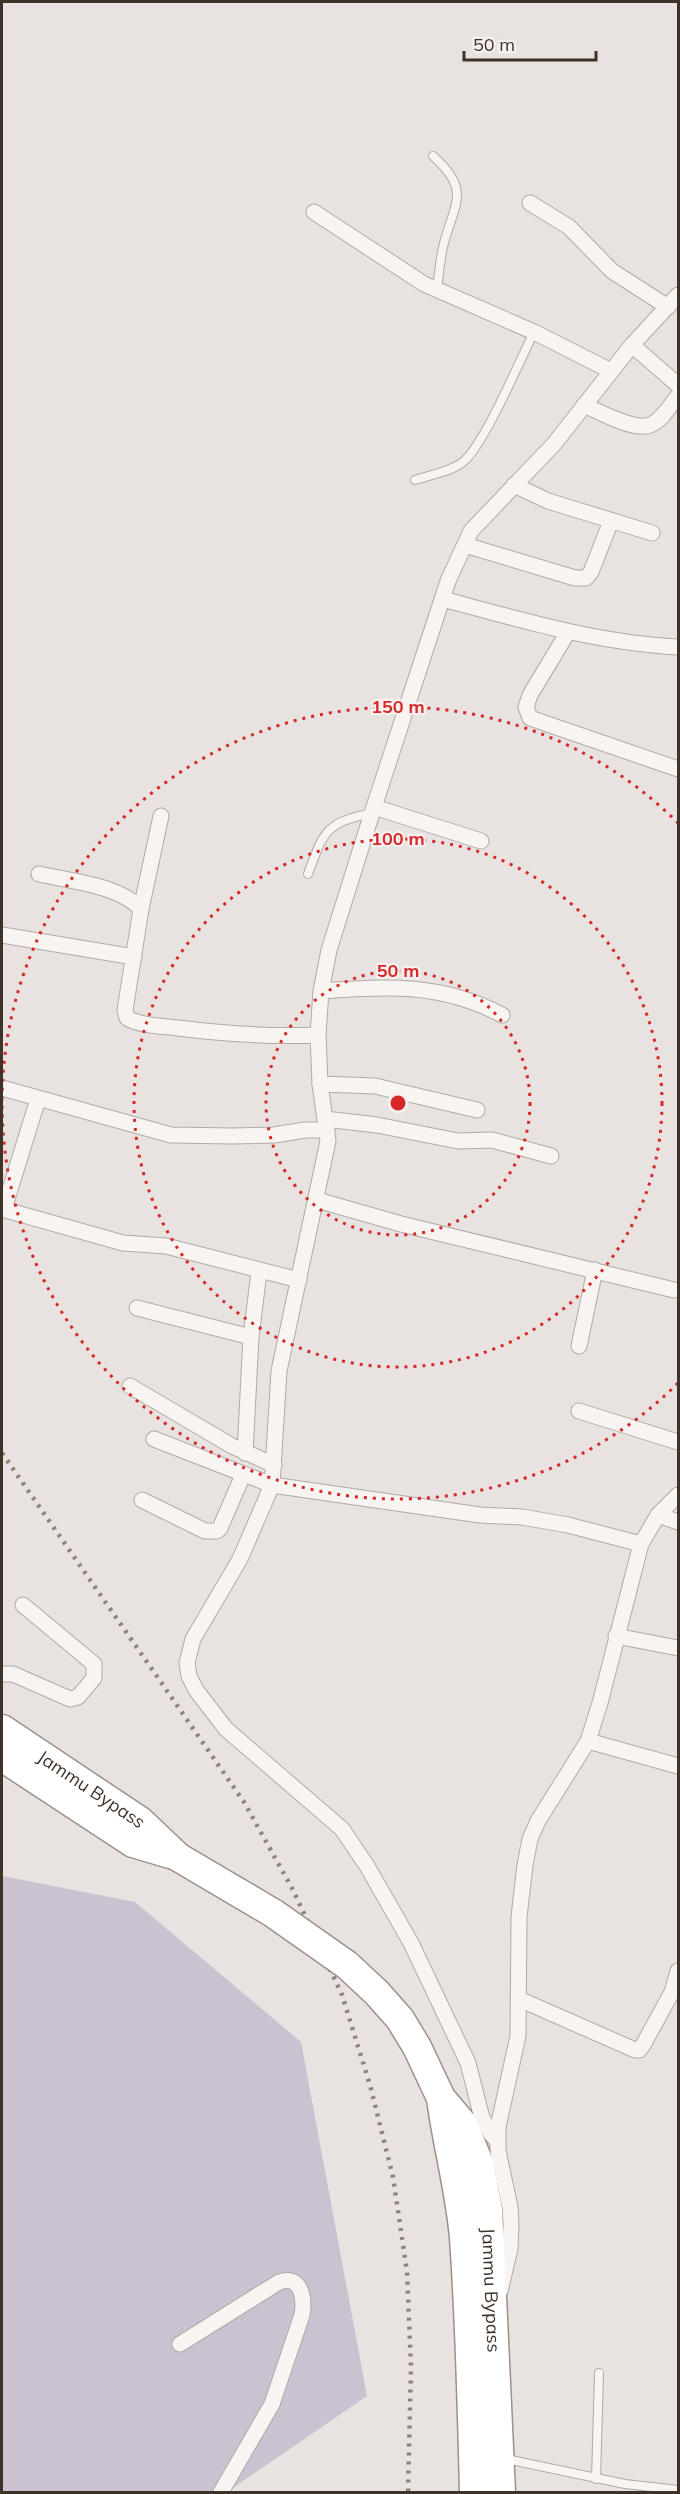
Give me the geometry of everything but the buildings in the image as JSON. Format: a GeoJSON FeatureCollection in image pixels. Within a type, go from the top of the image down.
{"type":"FeatureCollection","features":[{"type":"Feature","properties":{"kind":"highway","name":"Jammu Bypass"},"geometry":{"type":"LineString","coordinates":[[2,1729],[140,1821],[178,1857],[273,1913],[346,1965],[377,1993],[400,2019],[417,2047],[441,2098],[463,2124],[479,2163],[488,2209],[501,2493]]}},
{"type":"Feature","properties":{"kind":"highway","name":"Jammu Bypass"},"geometry":{"type":"LineString","coordinates":[[2,1757],[133,1843],[178,1857]]}},
{"type":"Feature","properties":{"kind":"highway","name":"Jammu Bypass"},"geometry":{"type":"LineString","coordinates":[[441,2098],[446,2137],[459,2193],[464,2238],[474,2493]]}},
{"type":"Feature","properties":{"kind":"street"},"geometry":{"type":"LineString","coordinates":[[530,203],[569,228],[607,267],[668,306]]}},
{"type":"Feature","properties":{"kind":"street"},"geometry":{"type":"LineString","coordinates":[[314,212],[437,290],[534,332],[611,371]]}},
{"type":"Feature","properties":{"kind":"street"},"geometry":{"type":"LineString","coordinates":[[142,1500],[205,1531],[217,1531],[268,1463],[291,1279],[316,1200],[326,1154],[319,1127],[320,1084],[312,1035],[329,950],[443,599],[471,531],[554,444],[632,345],[678,295]]}},
{"type":"Feature","properties":{"kind":"street"},"geometry":{"type":"LineString","coordinates":[[632,345],[678,385]]}},
{"type":"Feature","properties":{"kind":"street"},"geometry":{"type":"LineString","coordinates":[[584,405],[631,425],[644,427],[656,423],[678,396]]}},
{"type":"Feature","properties":{"kind":"street"},"geometry":{"type":"LineString","coordinates":[[514,485],[548,501],[652,533]]}},
{"type":"Feature","properties":{"kind":"street"},"geometry":{"type":"LineString","coordinates":[[465,544],[575,578],[586,578],[591,572],[610,521]]}},
{"type":"Feature","properties":{"kind":"street"},"geometry":{"type":"LineString","coordinates":[[443,599],[568,632],[651,646],[678,647]]}},
{"type":"Feature","properties":{"kind":"street"},"geometry":{"type":"LineString","coordinates":[[568,632],[530,695],[526,707],[530,718],[678,769]]}},
{"type":"Feature","properties":{"kind":"street"},"geometry":{"type":"LineString","coordinates":[[373,810],[481,841]]}},
{"type":"Feature","properties":{"kind":"street"},"geometry":{"type":"LineString","coordinates":[[161,816],[141,909],[125,1010],[127,1018],[225,1034],[312,1035]]}},
{"type":"Feature","properties":{"kind":"street"},"geometry":{"type":"LineString","coordinates":[[39,874],[117,892],[130,897],[141,909]]}},
{"type":"Feature","properties":{"kind":"street"},"geometry":{"type":"LineString","coordinates":[[2,934],[134,957]]}},
{"type":"Feature","properties":{"kind":"street"},"geometry":{"type":"LineString","coordinates":[[321,991],[394,987],[444,992],[465,998],[502,1015]]}},
{"type":"Feature","properties":{"kind":"street"},"geometry":{"type":"LineString","coordinates":[[320,1084],[375,1086],[477,1110]]}},
{"type":"Feature","properties":{"kind":"street"},"geometry":{"type":"LineString","coordinates":[[2,1088],[171,1135],[264,1135],[319,1127],[377,1125],[458,1141],[492,1140],[551,1156]]}},
{"type":"Feature","properties":{"kind":"street"},"geometry":{"type":"LineString","coordinates":[[38,1099],[3,1209],[123,1243],[166,1246],[291,1279]]}},
{"type":"Feature","properties":{"kind":"street"},"geometry":{"type":"LineString","coordinates":[[316,1200],[401,1224],[674,1290]]}},
{"type":"Feature","properties":{"kind":"street"},"geometry":{"type":"LineString","coordinates":[[579,1346],[595,1270]]}},
{"type":"Feature","properties":{"kind":"street"},"geometry":{"type":"LineString","coordinates":[[246,1454],[251,1337],[263,1273]]}},
{"type":"Feature","properties":{"kind":"street"},"geometry":{"type":"LineString","coordinates":[[137,1308],[251,1337]]}},
{"type":"Feature","properties":{"kind":"street"},"geometry":{"type":"LineString","coordinates":[[130,1386],[246,1454],[268,1463]]}},
{"type":"Feature","properties":{"kind":"street"},"geometry":{"type":"LineString","coordinates":[[579,1411],[678,1442]]}},
{"type":"Feature","properties":{"kind":"street"},"geometry":{"type":"LineString","coordinates":[[154,1439],[256,1480],[480,1515],[522,1517],[568,1525],[641,1544]]}},
{"type":"Feature","properties":{"kind":"street"},"geometry":{"type":"LineString","coordinates":[[256,1480],[256,1525],[240,1558],[193,1639],[187,1664],[189,1676],[226,1729],[342,1829],[367,1866],[411,1943],[468,2063],[486,2128],[497,2140]]}},
{"type":"Feature","properties":{"kind":"street"},"geometry":{"type":"LineString","coordinates":[[493,2311],[506,2272],[510,2249],[511,2224],[497,2140],[499,2116],[518,2036],[519,1917],[530,1839],[538,1821],[588,1741],[641,1544],[658,1515],[678,1495]]}},
{"type":"Feature","properties":{"kind":"street"},"geometry":{"type":"LineString","coordinates":[[658,1515],[678,1522]]}},
{"type":"Feature","properties":{"kind":"street"},"geometry":{"type":"LineString","coordinates":[[2,1674],[13,1674],[70,1699],[78,1697],[94,1678],[94,1664],[23,1605]]}},
{"type":"Feature","properties":{"kind":"street"},"geometry":{"type":"LineString","coordinates":[[616,1636],[678,1648]]}},
{"type":"Feature","properties":{"kind":"street"},"geometry":{"type":"LineString","coordinates":[[588,1741],[678,1766]]}},
{"type":"Feature","properties":{"kind":"street"},"geometry":{"type":"LineString","coordinates":[[519,1999],[635,2050],[643,2045],[668,1999],[678,1971]]}},
{"type":"Feature","properties":{"kind":"street"},"geometry":{"type":"LineString","coordinates":[[180,2344],[279,2282],[288,2280],[295,2282],[300,2288],[302,2315],[272,2404],[221,2493]]}},
{"type":"Feature","properties":{"kind":"lane"},"geometry":{"type":"LineString","coordinates":[[433,156],[449,170],[456,189],[455,213],[444,243],[437,290]]}},
{"type":"Feature","properties":{"kind":"lane"},"geometry":{"type":"LineString","coordinates":[[415,480],[455,466],[467,458],[494,413],[534,332]]}},
{"type":"Feature","properties":{"kind":"lane"},"geometry":{"type":"LineString","coordinates":[[308,874],[317,848],[329,828],[373,810]]}},
{"type":"Feature","properties":{"kind":"lane"},"geometry":{"type":"LineString","coordinates":[[596,2479],[599,2373]]}},
{"type":"Feature","properties":{"kind":"lane"},"geometry":{"type":"LineString","coordinates":[[499,2457],[596,2479],[678,2490]]}},
{"type":"Feature","properties":{"kind":"shaded area"},"geometry":{"type":"Polygon","coordinates":[[[2,1876],[135,1902],[301,2042],[367,2396],[227,2492],[2,2492],[2,1876]]]}},
{"type":"Feature","properties":{"kind":"railway"},"geometry":{"type":"LineString","coordinates":[[2,1453],[244,1802],[293,1890],[342,1995],[370,2085],[393,2177],[407,2272],[411,2367],[408,2492]]}}]}
